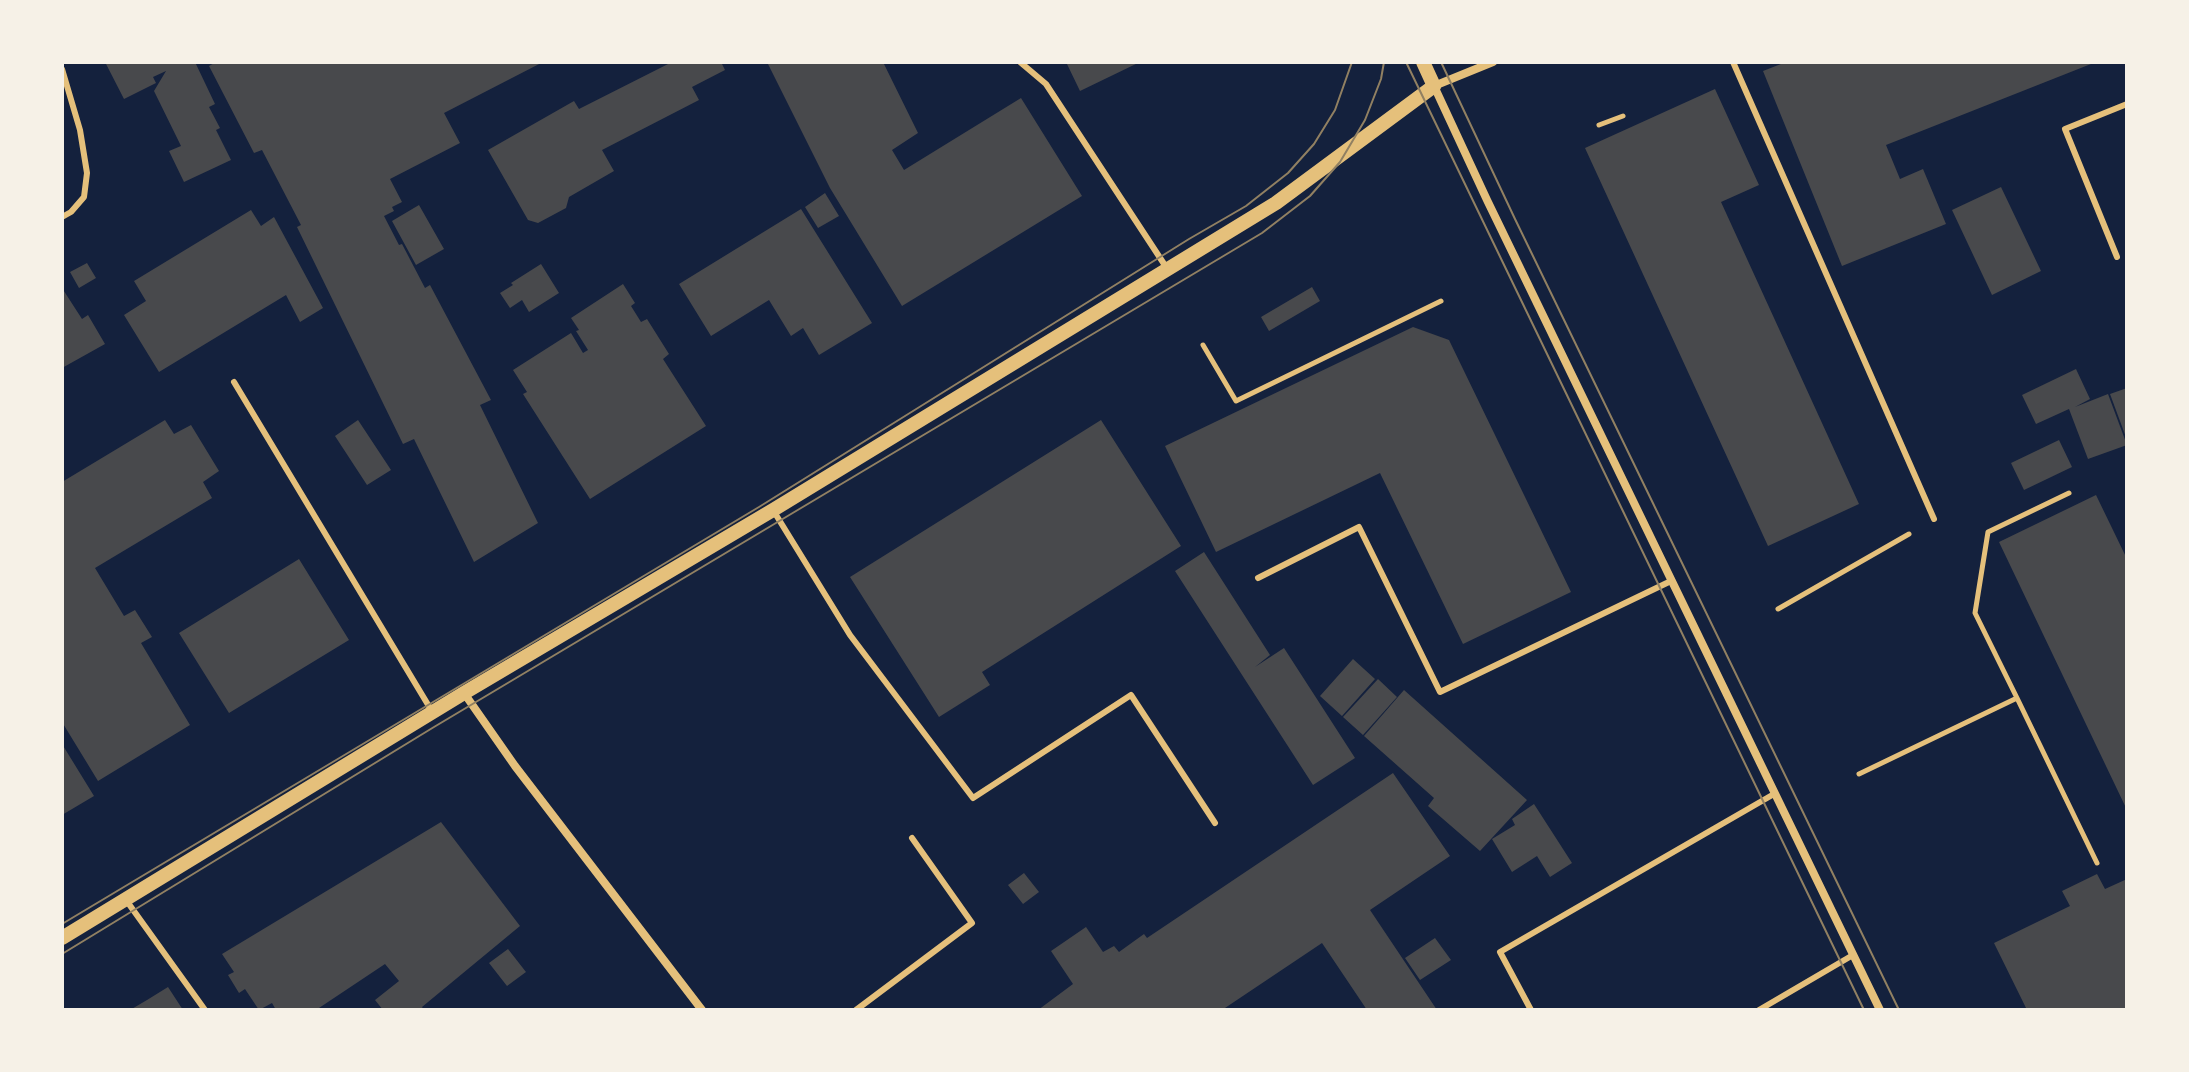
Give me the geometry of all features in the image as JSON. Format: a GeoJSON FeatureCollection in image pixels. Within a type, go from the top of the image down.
{"type":"FeatureCollection","features":[{"type":"Feature","properties":{"kind":"street"},"geometry":{"type":"LineString","coordinates":[[1423,62],[1880,1010]]}},
{"type":"Feature","properties":{"kind":"street"},"geometry":{"type":"LineString","coordinates":[[62,938],[1276,203],[1434,86],[1493,62]]}},
{"type":"Feature","properties":{"kind":"street"},"geometry":{"type":"LineString","coordinates":[[464,693],[515,766],[702,1010]]}},
{"type":"Feature","properties":{"kind":"lane"},"geometry":{"type":"LineString","coordinates":[[1020,62],[1046,84],[1168,270]]}},
{"type":"Feature","properties":{"kind":"lane"},"geometry":{"type":"LineString","coordinates":[[1733,62],[1934,519]]}},
{"type":"Feature","properties":{"kind":"lane"},"geometry":{"type":"LineString","coordinates":[[62,69],[80,130],[87,173],[84,197],[62,217]]}},
{"type":"Feature","properties":{"kind":"lane"},"geometry":{"type":"LineString","coordinates":[[2117,257],[2065,129],[2127,104]]}},
{"type":"Feature","properties":{"kind":"lane"},"geometry":{"type":"LineString","coordinates":[[234,382],[433,713]]}},
{"type":"Feature","properties":{"kind":"lane"},"geometry":{"type":"LineString","coordinates":[[773,510],[850,635],[973,798],[1131,695],[1215,823]]}},
{"type":"Feature","properties":{"kind":"lane"},"geometry":{"type":"LineString","coordinates":[[1258,578],[1359,527],[1440,692],[1671,581]]}},
{"type":"Feature","properties":{"kind":"lane"},"geometry":{"type":"LineString","coordinates":[[1531,1010],[1500,952],[1774,794]]}},
{"type":"Feature","properties":{"kind":"lane"},"geometry":{"type":"LineString","coordinates":[[856,1010],[972,923],[912,838]]}},
{"type":"Feature","properties":{"kind":"lane"},"geometry":{"type":"LineString","coordinates":[[126,900],[205,1010]]}},
{"type":"Feature","properties":{"kind":"lane"},"geometry":{"type":"LineString","coordinates":[[1759,1010],[1853,955]]}},
{"type":"Feature","properties":{"kind":"path"},"geometry":{"type":"LineString","coordinates":[[1599,125],[1623,116]]}},
{"type":"Feature","properties":{"kind":"path"},"geometry":{"type":"LineString","coordinates":[[1203,345],[1236,401],[1441,301]]}},
{"type":"Feature","properties":{"kind":"path"},"geometry":{"type":"LineString","coordinates":[[2069,493],[1988,532],[1975,613],[2097,863]]}},
{"type":"Feature","properties":{"kind":"path"},"geometry":{"type":"LineString","coordinates":[[1778,609],[1934,519]]}},
{"type":"Feature","properties":{"kind":"path"},"geometry":{"type":"LineString","coordinates":[[1859,774],[2017,698]]}},
{"type":"Feature","properties":{"kind":"building"},"geometry":{"type":"Polygon","coordinates":[[[105,62],[195,62],[215,104],[209,107],[231,160],[184,182],[169,151],[181,146],[154,91],[166,71],[153,77],[156,83],[124,99],[105,62]]]}},
{"type":"Feature","properties":{"kind":"building"},"geometry":{"type":"Polygon","coordinates":[[[216,62],[543,62],[444,113],[460,143],[390,179],[402,202],[384,216],[425,288],[430,285],[491,400],[480,405],[538,523],[474,562],[414,439],[403,444],[297,227],[301,225],[262,150],[254,153],[209,66],[216,62]]]}},
{"type":"Feature","properties":{"kind":"building"},"geometry":{"type":"Polygon","coordinates":[[[672,62],[721,62],[725,70],[692,87],[699,100],[602,150],[614,171],[569,197],[566,208],[538,223],[528,220],[488,150],[574,101],[579,109],[672,62]]]}},
{"type":"Feature","properties":{"kind":"building"},"geometry":{"type":"Polygon","coordinates":[[[767,62],[883,62],[918,133],[892,150],[904,170],[1021,98],[1082,196],[902,306],[830,188],[767,62]]]}},
{"type":"Feature","properties":{"kind":"building"},"geometry":{"type":"Polygon","coordinates":[[[1066,62],[1140,62],[1080,91],[1066,62]]]}},
{"type":"Feature","properties":{"kind":"building"},"geometry":{"type":"Polygon","coordinates":[[[1786,62],[2096,62],[1886,145],[1900,179],[1923,169],[1946,224],[1842,266],[1763,71],[1786,62]]]}},
{"type":"Feature","properties":{"kind":"building"},"geometry":{"type":"Polygon","coordinates":[[[1715,89],[1759,185],[1721,202],[1859,504],[1768,546],[1585,148],[1715,89]]]}},
{"type":"Feature","properties":{"kind":"building"},"geometry":{"type":"Polygon","coordinates":[[[2001,187],[2041,271],[1992,295],[1952,210],[2001,187]]]}},
{"type":"Feature","properties":{"kind":"building"},"geometry":{"type":"Polygon","coordinates":[[[825,193],[839,216],[818,228],[805,207],[825,193]]]}},
{"type":"Feature","properties":{"kind":"building"},"geometry":{"type":"Polygon","coordinates":[[[419,205],[444,249],[416,265],[392,221],[419,205]]]}},
{"type":"Feature","properties":{"kind":"building"},"geometry":{"type":"Polygon","coordinates":[[[801,209],[872,323],[819,355],[803,328],[791,336],[769,300],[711,336],[679,284],[801,209]]]}},
{"type":"Feature","properties":{"kind":"building"},"geometry":{"type":"Polygon","coordinates":[[[251,210],[261,226],[274,217],[323,308],[300,322],[286,295],[159,372],[124,315],[146,301],[134,281],[251,210]]]}},
{"type":"Feature","properties":{"kind":"building"},"geometry":{"type":"Polygon","coordinates":[[[87,263],[96,278],[79,288],[70,272],[87,263]]]}},
{"type":"Feature","properties":{"kind":"building"},"geometry":{"type":"Polygon","coordinates":[[[541,264],[559,293],[529,312],[522,300],[510,308],[500,293],[541,264]]]}},
{"type":"Feature","properties":{"kind":"building"},"geometry":{"type":"Polygon","coordinates":[[[623,284],[635,303],[631,306],[641,322],[647,319],[669,354],[663,359],[706,426],[590,499],[523,394],[527,392],[513,370],[571,333],[583,353],[588,350],[571,318],[623,284]]]}},
{"type":"Feature","properties":{"kind":"building"},"geometry":{"type":"Polygon","coordinates":[[[1312,287],[1320,301],[1269,331],[1261,317],[1312,287]]]}},
{"type":"Feature","properties":{"kind":"building"},"geometry":{"type":"Polygon","coordinates":[[[62,288],[82,319],[88,315],[105,344],[62,368],[62,288]]]}},
{"type":"Feature","properties":{"kind":"building"},"geometry":{"type":"Polygon","coordinates":[[[1413,327],[1449,340],[1571,592],[1463,644],[1380,473],[1216,552],[1165,446],[1413,327]]]}},
{"type":"Feature","properties":{"kind":"building"},"geometry":{"type":"Polygon","coordinates":[[[2076,369],[2090,399],[2075,407],[2108,394],[2127,445],[2088,459],[2069,409],[2036,424],[2022,395],[2076,369]]]}},
{"type":"Feature","properties":{"kind":"building"},"geometry":{"type":"Polygon","coordinates":[[[2127,388],[2127,440],[2110,394],[2127,388]]]}},
{"type":"Feature","properties":{"kind":"building"},"geometry":{"type":"Polygon","coordinates":[[[165,420],[174,434],[191,425],[219,471],[203,482],[212,498],[95,568],[124,616],[135,610],[152,637],[141,643],[190,725],[98,781],[62,722],[62,482],[165,420]]]}},
{"type":"Feature","properties":{"kind":"building"},"geometry":{"type":"Polygon","coordinates":[[[358,420],[391,470],[367,485],[335,436],[358,420]]]}},
{"type":"Feature","properties":{"kind":"building"},"geometry":{"type":"Polygon","coordinates":[[[1101,420],[1181,546],[982,672],[990,685],[939,717],[850,577],[1101,420]]]}},
{"type":"Feature","properties":{"kind":"building"},"geometry":{"type":"Polygon","coordinates":[[[2059,440],[2072,467],[2024,490],[2011,463],[2059,440]]]}},
{"type":"Feature","properties":{"kind":"building"},"geometry":{"type":"Polygon","coordinates":[[[2096,495],[2127,559],[2127,810],[1999,542],[2096,495]]]}},
{"type":"Feature","properties":{"kind":"building"},"geometry":{"type":"Polygon","coordinates":[[[1204,552],[1270,655],[1255,667],[1284,648],[1355,758],[1313,785],[1175,571],[1204,552]]]}},
{"type":"Feature","properties":{"kind":"building"},"geometry":{"type":"Polygon","coordinates":[[[299,559],[349,640],[229,713],[179,633],[299,559]]]}},
{"type":"Feature","properties":{"kind":"building"},"geometry":{"type":"Polygon","coordinates":[[[1353,659],[1375,679],[1342,716],[1320,696],[1353,659]]]}},
{"type":"Feature","properties":{"kind":"building"},"geometry":{"type":"Polygon","coordinates":[[[1378,679],[1397,697],[1363,735],[1343,717],[1378,679]]]}},
{"type":"Feature","properties":{"kind":"building"},"geometry":{"type":"Polygon","coordinates":[[[1404,690],[1527,800],[1480,851],[1428,806],[1434,798],[1364,736],[1404,690]]]}},
{"type":"Feature","properties":{"kind":"building"},"geometry":{"type":"Polygon","coordinates":[[[62,744],[94,796],[62,815],[62,744]]]}},
{"type":"Feature","properties":{"kind":"building"},"geometry":{"type":"Polygon","coordinates":[[[1393,773],[1450,856],[1370,910],[1437,1010],[1367,1010],[1322,943],[1222,1010],[1038,1010],[1073,984],[1051,951],[1086,927],[1103,952],[1114,946],[1119,952],[1144,934],[1147,938],[1393,773]]]}},
{"type":"Feature","properties":{"kind":"building"},"geometry":{"type":"Polygon","coordinates":[[[1534,804],[1572,863],[1550,877],[1537,856],[1512,872],[1492,839],[1515,825],[1512,819],[1534,804]]]}},
{"type":"Feature","properties":{"kind":"building"},"geometry":{"type":"Polygon","coordinates":[[[441,822],[520,926],[422,1007],[424,1010],[383,1010],[375,1000],[399,981],[385,964],[316,1010],[276,1010],[272,1003],[259,1010],[245,989],[239,993],[228,975],[234,972],[222,954],[441,822]]]}},
{"type":"Feature","properties":{"kind":"building"},"geometry":{"type":"Polygon","coordinates":[[[1024,873],[1039,892],[1023,904],[1008,885],[1024,873]]]}},
{"type":"Feature","properties":{"kind":"building"},"geometry":{"type":"Polygon","coordinates":[[[2097,874],[2105,889],[2127,879],[2127,1010],[2027,1010],[1994,943],[2070,906],[2062,891],[2097,874]]]}},
{"type":"Feature","properties":{"kind":"building"},"geometry":{"type":"Polygon","coordinates":[[[1435,938],[1451,960],[1420,980],[1405,958],[1435,938]]]}},
{"type":"Feature","properties":{"kind":"building"},"geometry":{"type":"Polygon","coordinates":[[[508,949],[526,972],[507,986],[489,963],[508,949]]]}},
{"type":"Feature","properties":{"kind":"building"},"geometry":{"type":"Polygon","coordinates":[[[168,987],[183,1010],[130,1010],[147,1000],[168,987]]]}},
{"type":"Feature","properties":{"kind":"tram line"},"geometry":{"type":"LineString","coordinates":[[62,924],[759,507],[1246,206],[1288,173],[1314,144],[1335,110],[1352,62]]}},
{"type":"Feature","properties":{"kind":"tram line"},"geometry":{"type":"LineString","coordinates":[[62,954],[434,727],[1262,233],[1310,196],[1340,162],[1365,120],[1381,79],[1384,62]]}},
{"type":"Feature","properties":{"kind":"tram line"},"geometry":{"type":"LineString","coordinates":[[1406,62],[1864,1010]]}},
{"type":"Feature","properties":{"kind":"tram line"},"geometry":{"type":"LineString","coordinates":[[1441,62],[1899,1010]]}}]}
